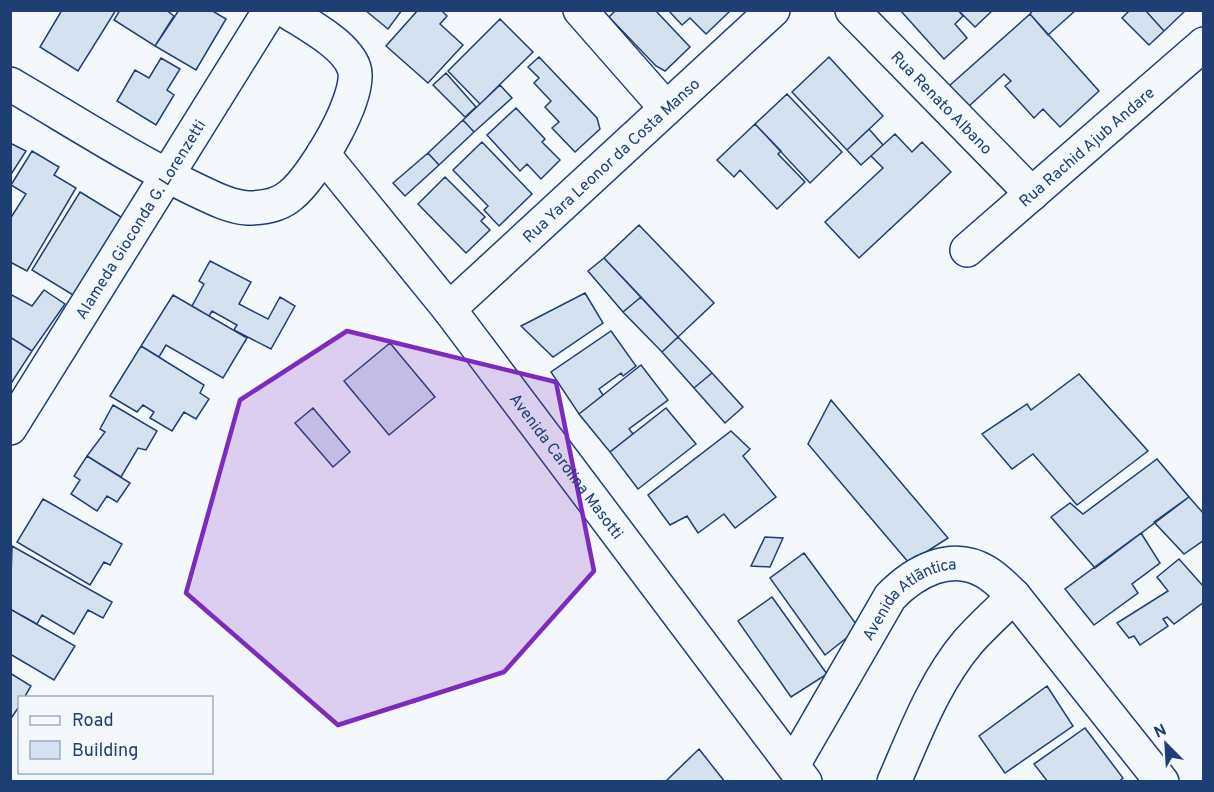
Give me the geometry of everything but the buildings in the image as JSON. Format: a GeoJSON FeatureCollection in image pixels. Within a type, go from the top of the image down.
{"type":"FeatureCollection","features":[{"type":"Feature","properties":{"kind":"street","name":"Alameda Gioconda G. Lorenzetti"},"geometry":{"type":"LineString","coordinates":[[10,428],[270,10]]}},
{"type":"Feature","properties":{"kind":"street"},"geometry":{"type":"LineString","coordinates":[[10,84],[166,176],[237,206],[248,208],[270,205],[285,199],[298,189],[323,154],[354,94],[356,85],[354,69],[345,53],[285,10]]}},
{"type":"Feature","properties":{"kind":"street"},"geometry":{"type":"LineString","coordinates":[[580,10],[666,108]]}},
{"type":"Feature","properties":{"kind":"street","name":"Rua Yara Leonor da Costa Manso"},"geometry":{"type":"LineString","coordinates":[[449,309],[773,10]]}},
{"type":"Feature","properties":{"kind":"street","name":"Rua Renato Albano"},"geometry":{"type":"LineString","coordinates":[[852,10],[1032,194]]}},
{"type":"Feature","properties":{"kind":"street","name":"Rua Rachid Ajub Andare"},"geometry":{"type":"LineString","coordinates":[[967,250],[1203,44]]}},
{"type":"Feature","properties":{"kind":"street","name":"Avenida Carolina Masotti"},"geometry":{"type":"LineString","coordinates":[[323,154],[449,309],[799,773]]}},
{"type":"Feature","properties":{"kind":"street","name":"Avenida Atlãntica"},"geometry":{"type":"LineString","coordinates":[[799,773],[879,614],[890,597],[915,575],[950,563],[963,564],[986,572],[1014,596],[1162,782]]}},
{"type":"Feature","properties":{"kind":"street"},"geometry":{"type":"LineString","coordinates":[[894,782],[934,695],[950,668],[967,644],[1014,596]]}},
{"type":"Feature","properties":{"kind":"highlighted area"},"geometry":{"type":"Polygon","coordinates":[[[347,331],[556,382],[594,571],[504,672],[338,725],[186,593],[240,400],[347,331]]]}}]}
